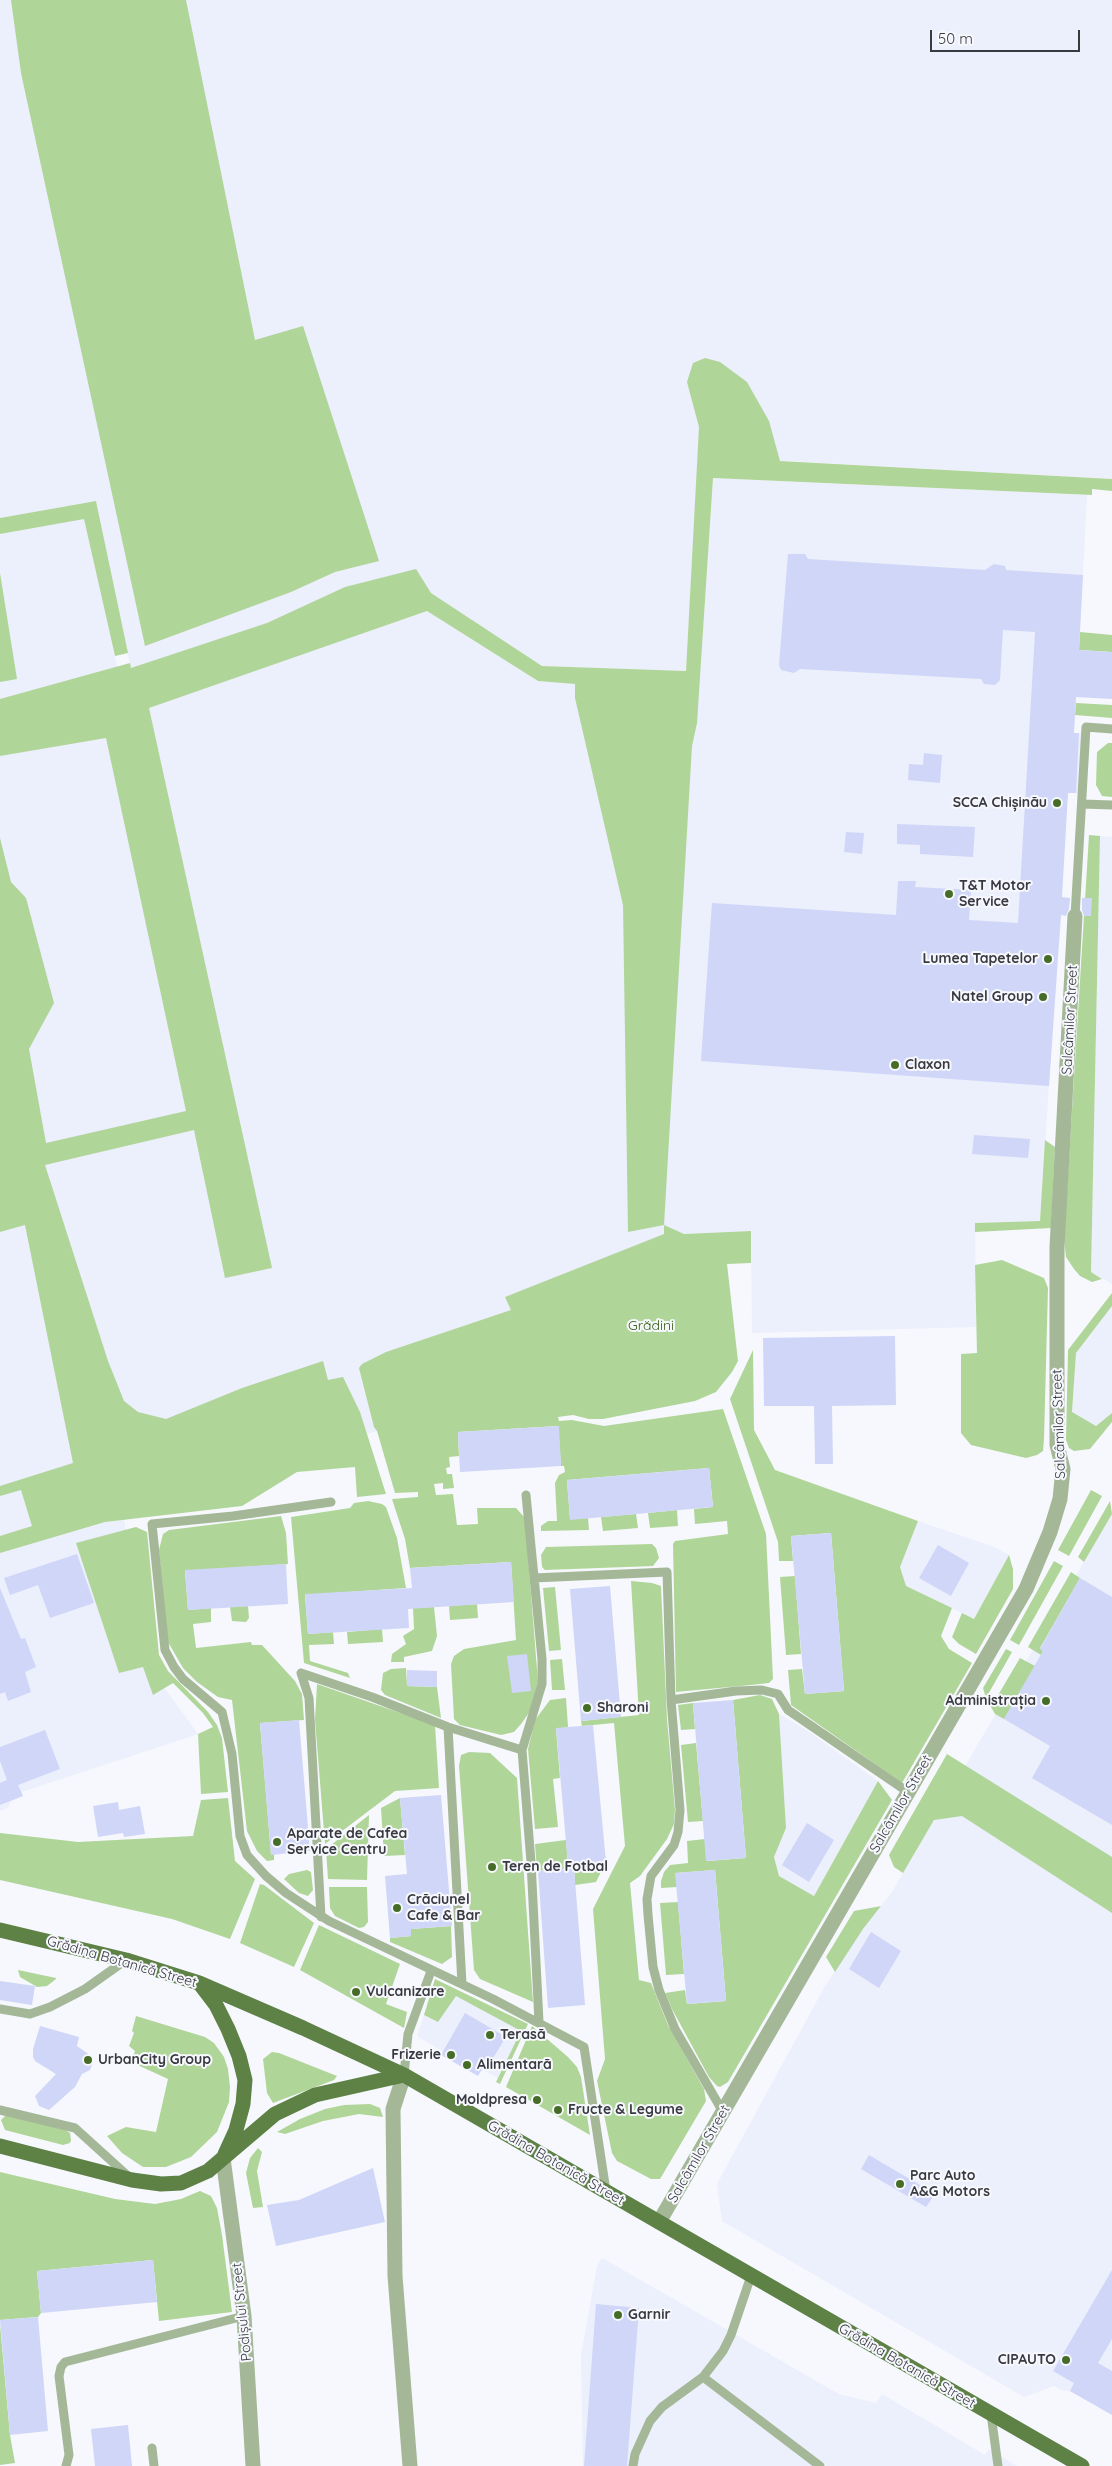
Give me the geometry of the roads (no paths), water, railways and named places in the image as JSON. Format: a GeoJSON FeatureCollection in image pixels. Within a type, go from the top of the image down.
{"type":"FeatureCollection","features":[{"type":"Feature","properties":{"kind":"main road","name":"Grădina Botanică Street"},"geometry":{"type":"LineString","coordinates":[[0,1930],[126,1960],[199,1983],[303,2028],[404,2075],[1082,2466]]}},
{"type":"Feature","properties":{"kind":"main road"},"geometry":{"type":"LineString","coordinates":[[199,1983],[216,2005],[228,2029],[245,2080],[243,2104],[236,2130],[224,2158]]}},
{"type":"Feature","properties":{"kind":"main road"},"geometry":{"type":"LineString","coordinates":[[0,2146],[132,2180],[162,2184],[181,2183],[208,2171],[275,2114],[315,2095],[404,2075]]}},
{"type":"Feature","properties":{"kind":"street","name":"Salcâmilor Street"},"geometry":{"type":"LineString","coordinates":[[659,2222],[1026,1589],[1050,1532],[1060,1499],[1063,1469],[1057,1436],[1058,1247],[1075,916]]}},
{"type":"Feature","properties":{"kind":"street"},"geometry":{"type":"LineString","coordinates":[[404,2075],[393,2109],[395,2276],[410,2466]]}},
{"type":"Feature","properties":{"kind":"street","name":"Podișului Street"},"geometry":{"type":"LineString","coordinates":[[224,2158],[244,2316],[253,2466]]}},
{"type":"Feature","properties":{"kind":"lane","name":"Salcâmilor Street"},"geometry":{"type":"LineString","coordinates":[[1075,916],[1086,727],[1112,728]]}},
{"type":"Feature","properties":{"kind":"lane"},"geometry":{"type":"LineString","coordinates":[[1082,804],[1112,805]]}},
{"type":"Feature","properties":{"kind":"lane"},"geometry":{"type":"LineString","coordinates":[[526,1495],[539,1619],[542,1684],[522,1750],[531,1862],[539,2022]]}},
{"type":"Feature","properties":{"kind":"lane"},"geometry":{"type":"LineString","coordinates":[[331,1502],[233,1516],[152,1524],[165,1650],[174,1668],[184,1679],[222,1712],[232,1754],[240,1836],[247,1855],[286,1893],[321,1917],[539,2022],[584,2047],[606,2191]]}},
{"type":"Feature","properties":{"kind":"lane"},"geometry":{"type":"LineString","coordinates":[[534,1578],[667,1572],[671,1700],[680,1810],[678,1832],[674,1845],[657,1867],[649,1884],[647,1899],[654,1967],[660,1990],[676,2029],[723,2112]]}},
{"type":"Feature","properties":{"kind":"lane"},"geometry":{"type":"LineString","coordinates":[[321,1917],[309,1698],[301,1673],[372,1697],[448,1727],[522,1750]]}},
{"type":"Feature","properties":{"kind":"lane"},"geometry":{"type":"LineString","coordinates":[[671,1700],[736,1691],[762,1690],[778,1694],[788,1710],[908,1792]]}},
{"type":"Feature","properties":{"kind":"lane"},"geometry":{"type":"LineString","coordinates":[[448,1727],[462,1984]]}},
{"type":"Feature","properties":{"kind":"lane"},"geometry":{"type":"LineString","coordinates":[[0,2009],[30,2014],[50,2007],[84,1989],[126,1960]]}},
{"type":"Feature","properties":{"kind":"lane"},"geometry":{"type":"LineString","coordinates":[[404,2075],[408,2034],[431,1971]]}},
{"type":"Feature","properties":{"kind":"lane"},"geometry":{"type":"LineString","coordinates":[[0,2110],[75,2128],[132,2180]]}},
{"type":"Feature","properties":{"kind":"lane"},"geometry":{"type":"LineString","coordinates":[[633,2466],[635,2454],[650,2421],[662,2407],[703,2377],[714,2363],[731,2335],[752,2276]]}},
{"type":"Feature","properties":{"kind":"lane"},"geometry":{"type":"LineString","coordinates":[[66,2466],[69,2455],[59,2376],[61,2366],[66,2362],[244,2316]]}},
{"type":"Feature","properties":{"kind":"lane"},"geometry":{"type":"LineString","coordinates":[[703,2377],[820,2466]]}},
{"type":"Feature","properties":{"kind":"lane"},"geometry":{"type":"LineString","coordinates":[[991,2414],[998,2466]]}},
{"type":"Feature","properties":{"kind":"lane"},"geometry":{"type":"LineString","coordinates":[[152,2448],[154,2466]]}},
{"type":"Feature","properties":{"kind":"place","name":"SCCA Chișinău"},"geometry":{"type":"Point","coordinates":[1057,803]}},
{"type":"Feature","properties":{"kind":"place","name":"T&T Motor Service"},"geometry":{"type":"Point","coordinates":[949,894]}},
{"type":"Feature","properties":{"kind":"place","name":"Lumea Tapetelor"},"geometry":{"type":"Point","coordinates":[1048,959]}},
{"type":"Feature","properties":{"kind":"place","name":"Natel Group"},"geometry":{"type":"Point","coordinates":[1043,997]}},
{"type":"Feature","properties":{"kind":"place","name":"Claxon"},"geometry":{"type":"Point","coordinates":[895,1065]}},
{"type":"Feature","properties":{"kind":"place","name":"Administrația"},"geometry":{"type":"Point","coordinates":[1046,1701]}},
{"type":"Feature","properties":{"kind":"place","name":"Sharoni"},"geometry":{"type":"Point","coordinates":[587,1708]}},
{"type":"Feature","properties":{"kind":"place","name":"Aparate de Cafea Service Centru"},"geometry":{"type":"Point","coordinates":[277,1842]}},
{"type":"Feature","properties":{"kind":"place","name":"Teren de Fotbal"},"geometry":{"type":"Point","coordinates":[492,1867]}},
{"type":"Feature","properties":{"kind":"place","name":"Crăciunel Cafe & Bar"},"geometry":{"type":"Point","coordinates":[397,1908]}},
{"type":"Feature","properties":{"kind":"place","name":"Vulcanizare"},"geometry":{"type":"Point","coordinates":[356,1992]}},
{"type":"Feature","properties":{"kind":"place","name":"Terasă"},"geometry":{"type":"Point","coordinates":[490,2035]}},
{"type":"Feature","properties":{"kind":"place","name":"Frizerie"},"geometry":{"type":"Point","coordinates":[451,2055]}},
{"type":"Feature","properties":{"kind":"place","name":"UrbanCity Group"},"geometry":{"type":"Point","coordinates":[88,2060]}},
{"type":"Feature","properties":{"kind":"place","name":"Alimentară"},"geometry":{"type":"Point","coordinates":[467,2065]}},
{"type":"Feature","properties":{"kind":"place","name":"Moldpresa"},"geometry":{"type":"Point","coordinates":[537,2100]}},
{"type":"Feature","properties":{"kind":"place","name":"Fructe & Legume"},"geometry":{"type":"Point","coordinates":[558,2110]}},
{"type":"Feature","properties":{"kind":"place","name":"Parc Auto A&G Motors"},"geometry":{"type":"Point","coordinates":[900,2184]}},
{"type":"Feature","properties":{"kind":"place","name":"Garnir"},"geometry":{"type":"Point","coordinates":[618,2315]}},
{"type":"Feature","properties":{"kind":"place","name":"CIPAUTO"},"geometry":{"type":"Point","coordinates":[1066,2360]}},
{"type":"Feature","properties":{"kind":"park label","name":"Grădini"},"geometry":{"type":"Point","coordinates":[651,1326]}}]}
